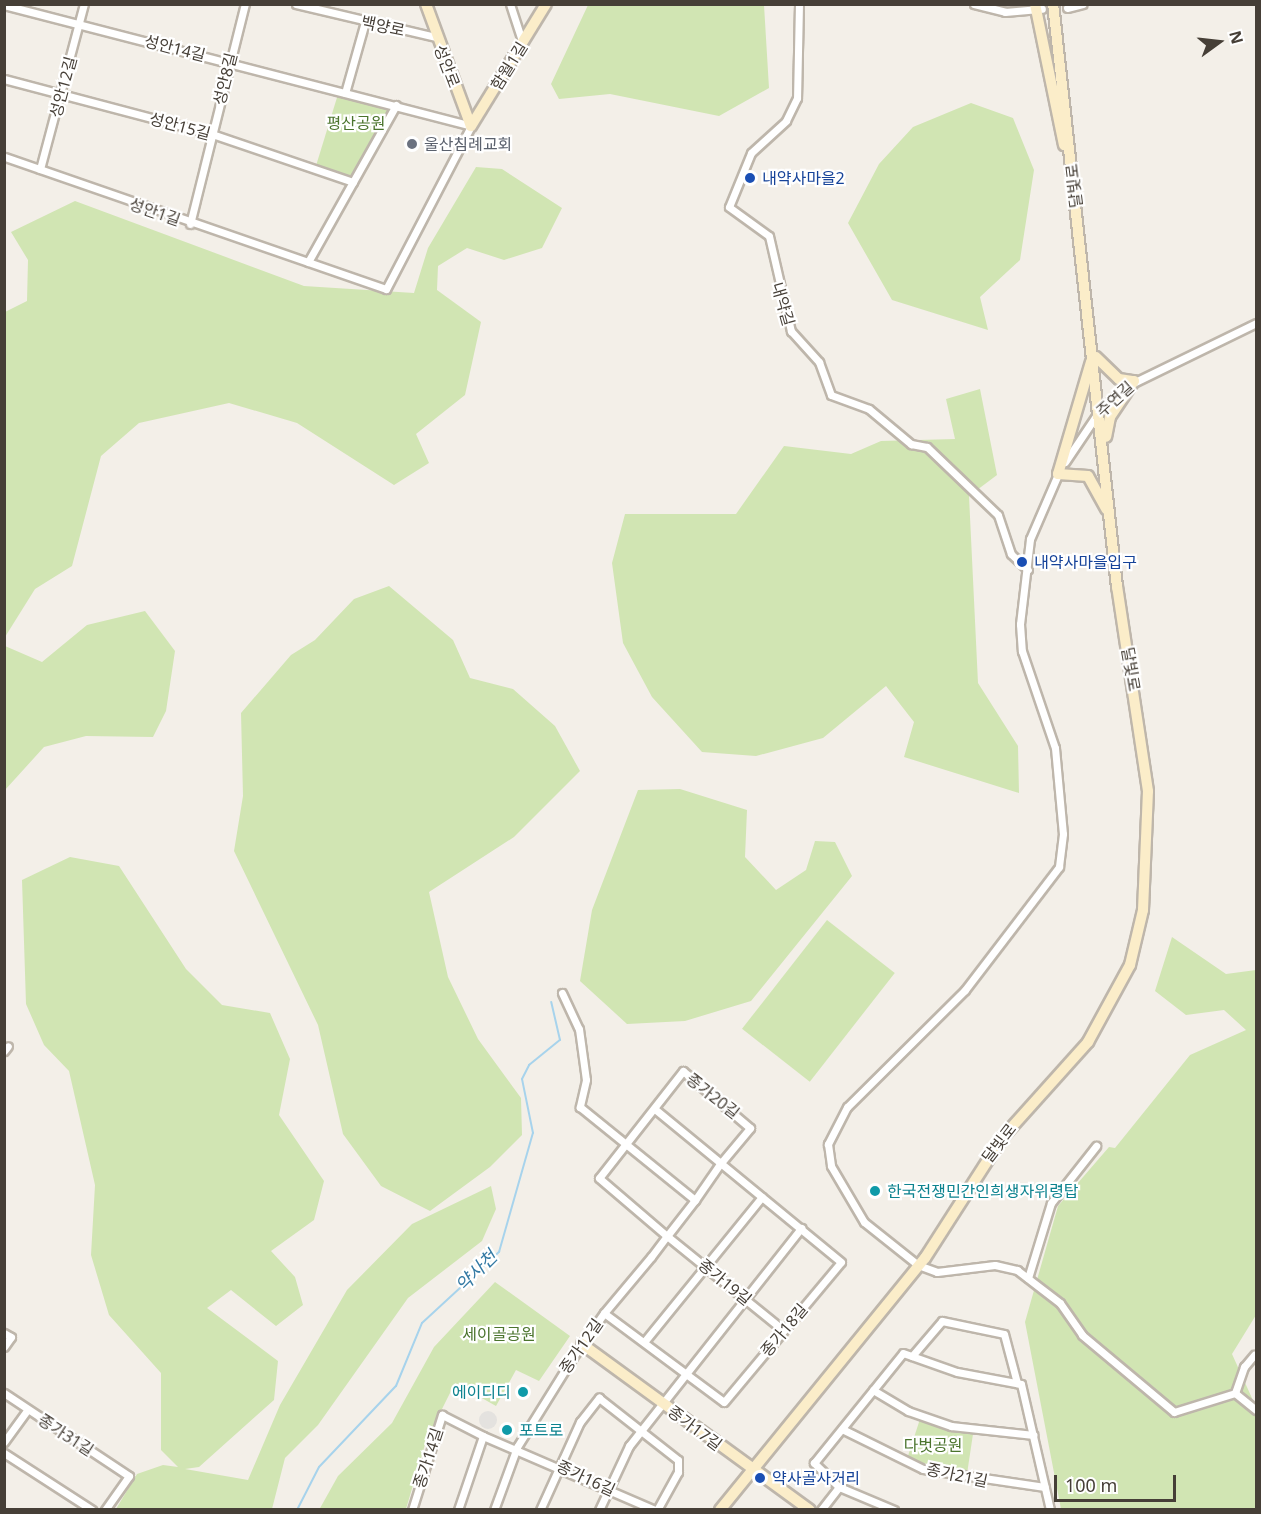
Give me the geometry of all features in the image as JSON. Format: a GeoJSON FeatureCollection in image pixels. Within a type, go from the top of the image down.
{"type":"FeatureCollection","features":[{"type":"Feature","properties":{"kind":"main road","name":"성안로"},"geometry":{"type":"LineString","coordinates":[[426,4],[471,126]]}},
{"type":"Feature","properties":{"kind":"main road","name":"함월1길"},"geometry":{"type":"LineString","coordinates":[[471,126],[523,45],[546,4]]}},
{"type":"Feature","properties":{"kind":"main road","name":"달빛로"},"geometry":{"type":"LineString","coordinates":[[720,1509],[918,1265],[988,1156],[1088,1042],[1130,965],[1147,888],[1149,812],[1111,524],[1053,4]]}},
{"type":"Feature","properties":{"kind":"main road"},"geometry":{"type":"LineString","coordinates":[[1038,8],[1072,169]]}},
{"type":"Feature","properties":{"kind":"main road"},"geometry":{"type":"LineString","coordinates":[[1093,351],[1100,366],[1119,379],[1134,381],[1110,417],[1104,447]]}},
{"type":"Feature","properties":{"kind":"main road"},"geometry":{"type":"LineString","coordinates":[[1093,351],[1080,412],[1058,474],[1088,476],[1111,524]]}},
{"type":"Feature","properties":{"kind":"main road","name":"종가17길"},"geometry":{"type":"LineString","coordinates":[[582,1344],[751,1469],[810,1509]]}},
{"type":"Feature","properties":{"kind":"street","name":"성안12길"},"geometry":{"type":"LineString","coordinates":[[40,169],[84,4]]}},
{"type":"Feature","properties":{"kind":"street","name":"성안8길"},"geometry":{"type":"LineString","coordinates":[[190,224],[245,4]]}},
{"type":"Feature","properties":{"kind":"street","name":"백양로"},"geometry":{"type":"LineString","coordinates":[[296,4],[365,22],[436,36]]}},
{"type":"Feature","properties":{"kind":"street"},"geometry":{"type":"LineString","coordinates":[[510,4],[523,45]]}},
{"type":"Feature","properties":{"kind":"street","name":"내약길"},"geometry":{"type":"LineString","coordinates":[[799,4],[797,98],[786,121],[751,153],[729,207],[770,236],[791,331],[819,362],[831,395],[869,409],[911,444],[927,447],[998,515],[1011,554],[1029,570]]}},
{"type":"Feature","properties":{"kind":"street"},"geometry":{"type":"LineString","coordinates":[[974,4],[994,11],[1038,8]]}},
{"type":"Feature","properties":{"kind":"street"},"geometry":{"type":"LineString","coordinates":[[1067,8],[1083,4]]}},
{"type":"Feature","properties":{"kind":"street","name":"성안14길"},"geometry":{"type":"LineString","coordinates":[[4,5],[471,126]]}},
{"type":"Feature","properties":{"kind":"street"},"geometry":{"type":"LineString","coordinates":[[345,93],[365,22]]}},
{"type":"Feature","properties":{"kind":"street","name":"성안15길"},"geometry":{"type":"LineString","coordinates":[[4,79],[61,96],[212,134],[353,182]]}},
{"type":"Feature","properties":{"kind":"street"},"geometry":{"type":"LineString","coordinates":[[308,262],[396,105]]}},
{"type":"Feature","properties":{"kind":"street","name":"성안1길"},"geometry":{"type":"LineString","coordinates":[[4,157],[190,224],[386,289],[471,126]]}},
{"type":"Feature","properties":{"kind":"street","name":"주연길"},"geometry":{"type":"LineString","coordinates":[[1029,570],[1030,539],[1058,474],[1100,410],[1134,381],[1257,323]]}},
{"type":"Feature","properties":{"kind":"street"},"geometry":{"type":"LineString","coordinates":[[1029,570],[1020,639],[1055,748],[1063,834],[1059,867],[964,990],[847,1107],[828,1144],[831,1166],[849,1204],[918,1265],[937,1272],[1008,1266],[1028,1278],[1060,1303],[1082,1335],[1174,1412],[1236,1394]]}},
{"type":"Feature","properties":{"kind":"street"},"geometry":{"type":"LineString","coordinates":[[562,993],[579,1029],[586,1080],[580,1107],[695,1200]]}},
{"type":"Feature","properties":{"kind":"street","name":"종가20길"},"geometry":{"type":"LineString","coordinates":[[667,1236],[599,1178],[683,1071],[734,1110],[750,1128],[720,1164]]}},
{"type":"Feature","properties":{"kind":"street"},"geometry":{"type":"LineString","coordinates":[[655,1109],[720,1164]]}},
{"type":"Feature","properties":{"kind":"street"},"geometry":{"type":"LineString","coordinates":[[1028,1278],[1051,1203],[1096,1146]]}},
{"type":"Feature","properties":{"kind":"street","name":"종가18길"},"geometry":{"type":"LineString","coordinates":[[604,1313],[724,1402],[841,1262],[720,1164]]}},
{"type":"Feature","properties":{"kind":"street","name":"종가12길"},"geometry":{"type":"LineString","coordinates":[[494,1509],[517,1447],[582,1344],[604,1313],[695,1200],[720,1164]]}},
{"type":"Feature","properties":{"kind":"street"},"geometry":{"type":"LineString","coordinates":[[644,1342],[762,1197]]}},
{"type":"Feature","properties":{"kind":"street"},"geometry":{"type":"LineString","coordinates":[[599,1509],[606,1487],[641,1431],[801,1228]]}},
{"type":"Feature","properties":{"kind":"street","name":"종가19길"},"geometry":{"type":"LineString","coordinates":[[667,1236],[707,1266],[783,1330]]}},
{"type":"Feature","properties":{"kind":"street"},"geometry":{"type":"LineString","coordinates":[[912,1356],[942,1321],[1004,1334],[1034,1436],[1050,1509]]}},
{"type":"Feature","properties":{"kind":"street"},"geometry":{"type":"LineString","coordinates":[[4,1333],[11,1338],[4,1347]]}},
{"type":"Feature","properties":{"kind":"street"},"geometry":{"type":"LineString","coordinates":[[894,1509],[839,1487],[814,1463],[903,1353],[957,1372],[1019,1383]]}},
{"type":"Feature","properties":{"kind":"street"},"geometry":{"type":"LineString","coordinates":[[1236,1394],[1244,1366],[1254,1355]]}},
{"type":"Feature","properties":{"kind":"street"},"geometry":{"type":"LineString","coordinates":[[873,1390],[909,1411],[951,1426],[1034,1436]]}},
{"type":"Feature","properties":{"kind":"street","name":"종가31길"},"geometry":{"type":"LineString","coordinates":[[4,1393],[129,1476],[105,1509]]}},
{"type":"Feature","properties":{"kind":"street"},"geometry":{"type":"LineString","coordinates":[[1236,1394],[1257,1410]]}},
{"type":"Feature","properties":{"kind":"street"},"geometry":{"type":"LineString","coordinates":[[540,1509],[559,1465],[599,1398],[678,1460],[678,1472],[656,1509]]}},
{"type":"Feature","properties":{"kind":"street"},"geometry":{"type":"LineString","coordinates":[[4,1442],[27,1410]]}},
{"type":"Feature","properties":{"kind":"street","name":"종가14길"},"geometry":{"type":"LineString","coordinates":[[412,1509],[442,1415],[483,1436],[517,1447]]}},
{"type":"Feature","properties":{"kind":"street","name":"종가21길"},"geometry":{"type":"LineString","coordinates":[[843,1429],[923,1468],[1045,1487]]}},
{"type":"Feature","properties":{"kind":"street"},"geometry":{"type":"LineString","coordinates":[[458,1509],[483,1436]]}},
{"type":"Feature","properties":{"kind":"street","name":"종가16길"},"geometry":{"type":"LineString","coordinates":[[517,1447],[656,1509]]}},
{"type":"Feature","properties":{"kind":"street"},"geometry":{"type":"LineString","coordinates":[[4,1453],[92,1509]]}},
{"type":"Feature","properties":{"kind":"street"},"geometry":{"type":"LineString","coordinates":[[821,1509],[839,1487]]}},
{"type":"Feature","properties":{"kind":"green space"},"geometry":{"type":"Polygon","coordinates":[[[588,5],[764,5],[769,88],[719,116],[610,94],[559,99],[551,84],[588,5]]]}},
{"type":"Feature","properties":{"kind":"green space","name":"평산공원"},"geometry":{"type":"Polygon","coordinates":[[[339,91],[396,105],[353,182],[315,169],[339,91]]]}},
{"type":"Feature","properties":{"kind":"green space"},"geometry":{"type":"Polygon","coordinates":[[[971,103],[1013,118],[1034,170],[1020,260],[980,297],[988,330],[892,300],[848,223],[879,164],[913,127],[971,103]]]}},
{"type":"Feature","properties":{"kind":"green space"},"geometry":{"type":"Polygon","coordinates":[[[476,167],[502,169],[562,208],[542,248],[504,260],[467,248],[438,266],[437,290],[481,322],[465,395],[416,434],[429,463],[394,485],[297,423],[229,403],[139,423],[101,456],[72,566],[35,589],[5,637],[5,312],[27,301],[28,260],[11,232],[75,201],[304,286],[414,293],[428,248],[476,167]]]}},
{"type":"Feature","properties":{"kind":"green space"},"geometry":{"type":"Polygon","coordinates":[[[980,389],[997,475],[969,496],[978,683],[1018,746],[1019,793],[904,757],[914,722],[886,686],[823,738],[756,756],[702,752],[652,697],[623,643],[612,563],[625,514],[736,514],[784,446],[851,454],[881,441],[955,439],[946,399],[980,389]]]}},
{"type":"Feature","properties":{"kind":"green space"},"geometry":{"type":"Polygon","coordinates":[[[389,586],[453,640],[470,678],[513,689],[555,726],[580,771],[514,837],[429,892],[448,977],[478,1039],[521,1098],[522,1135],[490,1167],[430,1211],[381,1186],[343,1134],[318,1025],[234,851],[243,796],[241,713],[291,655],[315,640],[354,599],[389,586]]]}},
{"type":"Feature","properties":{"kind":"green space"},"geometry":{"type":"Polygon","coordinates":[[[145,611],[175,651],[166,711],[153,737],[86,736],[44,747],[5,790],[5,646],[42,662],[87,625],[145,611]]]}},
{"type":"Feature","properties":{"kind":"green space"},"geometry":{"type":"Polygon","coordinates":[[[680,789],[747,810],[745,857],[776,890],[806,870],[815,841],[835,842],[852,876],[751,1001],[685,1021],[627,1024],[580,981],[592,910],[638,790],[680,789]]]}},
{"type":"Feature","properties":{"kind":"green space"},"geometry":{"type":"Polygon","coordinates":[[[70,857],[119,866],[186,969],[222,1005],[270,1013],[290,1059],[279,1115],[324,1181],[314,1220],[271,1251],[295,1277],[303,1305],[276,1326],[231,1290],[207,1308],[278,1361],[274,1400],[199,1467],[185,1469],[248,1480],[280,1405],[347,1290],[412,1224],[491,1186],[496,1209],[482,1241],[408,1298],[318,1425],[285,1458],[272,1509],[116,1509],[137,1474],[163,1465],[178,1467],[161,1450],[161,1373],[109,1315],[91,1255],[95,1185],[69,1071],[44,1045],[26,1004],[22,880],[70,857]]]}},
{"type":"Feature","properties":{"kind":"green space"},"geometry":{"type":"Polygon","coordinates":[[[827,920],[895,973],[810,1082],[742,1029],[827,920]]]}},
{"type":"Feature","properties":{"kind":"green space"},"geometry":{"type":"Polygon","coordinates":[[[1172,937],[1226,974],[1256,970],[1256,1315],[1232,1354],[1256,1407],[1256,1509],[1061,1509],[1025,1322],[1058,1206],[1109,1147],[1115,1148],[1190,1055],[1246,1030],[1224,1010],[1186,1015],[1155,991],[1172,937]]]}},
{"type":"Feature","properties":{"kind":"green space","name":"세이골공원"},"geometry":{"type":"Polygon","coordinates":[[[495,1282],[570,1336],[539,1381],[516,1370],[496,1406],[455,1383],[426,1441],[406,1509],[319,1510],[338,1476],[392,1423],[434,1347],[495,1282]]]}},
{"type":"Feature","properties":{"kind":"green space","name":"다벗공원"},"geometry":{"type":"Polygon","coordinates":[[[920,1419],[973,1434],[967,1474],[907,1459],[920,1419]]]}},
{"type":"Feature","properties":{"kind":"shaded area"},"geometry":{"type":"Polygon","coordinates":[[[488,1411],[494,1414],[497,1420],[494,1426],[488,1429],[482,1426],[479,1420],[482,1414],[488,1411]]]}},
{"type":"Feature","properties":{"kind":"waterway","name":"약사천"},"geometry":{"type":"LineString","coordinates":[[297,1510],[319,1467],[396,1386],[422,1323],[499,1252],[533,1133],[522,1079],[529,1065],[560,1040],[551,1002]]}},
{"type":"Feature","properties":{"kind":"place","name":"울산침례교회"},"geometry":{"type":"Point","coordinates":[412,144]}},
{"type":"Feature","properties":{"kind":"place","name":"내약사마을2"},"geometry":{"type":"Point","coordinates":[750,178]}},
{"type":"Feature","properties":{"kind":"place","name":"내약사마을입구"},"geometry":{"type":"Point","coordinates":[1022,562]}},
{"type":"Feature","properties":{"kind":"place","name":"한국전쟁민간인희생자위령탑"},"geometry":{"type":"Point","coordinates":[875,1191]}},
{"type":"Feature","properties":{"kind":"place","name":"에이디디"},"geometry":{"type":"Point","coordinates":[523,1392]}},
{"type":"Feature","properties":{"kind":"place","name":"포트로"},"geometry":{"type":"Point","coordinates":[507,1430]}},
{"type":"Feature","properties":{"kind":"place","name":"약사골사거리"},"geometry":{"type":"Point","coordinates":[760,1478]}}]}
